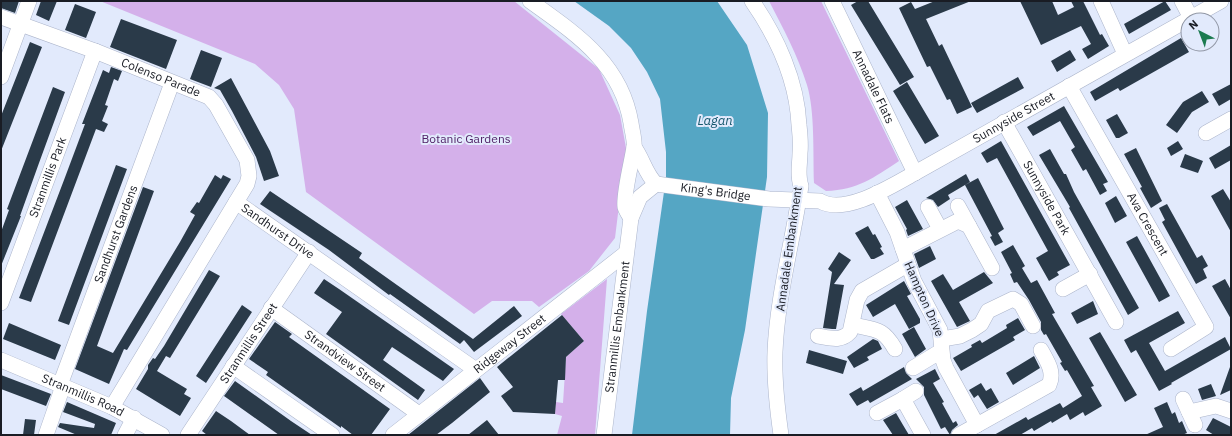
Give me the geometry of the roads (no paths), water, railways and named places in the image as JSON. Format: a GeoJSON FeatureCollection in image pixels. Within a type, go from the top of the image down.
{"type":"FeatureCollection","features":[{"type":"Feature","properties":{"kind":"street"},"geometry":{"type":"LineString","coordinates":[[1,77],[30,1]]}},
{"type":"Feature","properties":{"kind":"street","name":"Stranmillis Embankment"},"geometry":{"type":"LineString","coordinates":[[530,1],[583,41],[596,53],[612,74],[628,106],[634,147],[631,158],[625,207],[631,218]]}},
{"type":"Feature","properties":{"kind":"street","name":"Annadale Embankment"},"geometry":{"type":"LineString","coordinates":[[752,1],[779,48],[793,86],[798,111],[800,151],[798,178],[801,186],[785,274],[775,351],[775,388],[781,435]]}},
{"type":"Feature","properties":{"kind":"street","name":"Annadale Flats"},"geometry":{"type":"LineString","coordinates":[[832,1],[915,173]]}},
{"type":"Feature","properties":{"kind":"street"},"geometry":{"type":"LineString","coordinates":[[1101,1],[1125,54]]}},
{"type":"Feature","properties":{"kind":"street"},"geometry":{"type":"LineString","coordinates":[[1182,1],[1188,12]]}},
{"type":"Feature","properties":{"kind":"street","name":"Sunnyside Street"},"geometry":{"type":"LineString","coordinates":[[1202,12],[1221,1]]}},
{"type":"Feature","properties":{"kind":"street","name":"Colenso Parade"},"geometry":{"type":"LineString","coordinates":[[1,17],[95,51],[209,97],[213,101],[247,160],[250,176],[236,202]]}},
{"type":"Feature","properties":{"kind":"street","name":"Sunnyside Street"},"geometry":{"type":"LineString","coordinates":[[799,199],[820,201],[825,204],[836,205],[859,200],[877,193],[1180,24]]}},
{"type":"Feature","properties":{"kind":"street","name":"Stranmillis Park"},"geometry":{"type":"LineString","coordinates":[[1,303],[95,51]]}},
{"type":"Feature","properties":{"kind":"street","name":"Sandhurst Gardens"},"geometry":{"type":"LineString","coordinates":[[46,435],[61,386],[172,82]]}},
{"type":"Feature","properties":{"kind":"street","name":"Ava Crescent"},"geometry":{"type":"LineString","coordinates":[[1069,86],[1206,327],[1171,349]]}},
{"type":"Feature","properties":{"kind":"street"},"geometry":{"type":"LineString","coordinates":[[1206,134],[1231,119]]}},
{"type":"Feature","properties":{"kind":"street","name":"Sunnyside Park"},"geometry":{"type":"LineString","coordinates":[[1004,122],[1116,322]]}},
{"type":"Feature","properties":{"kind":"street","name":"Stranmillis Embankment"},"geometry":{"type":"LineString","coordinates":[[604,435],[631,218],[640,197],[659,184],[647,172],[642,158],[634,147]]}},
{"type":"Feature","properties":{"kind":"street"},"geometry":{"type":"LineString","coordinates":[[798,178],[790,188],[772,200],[786,209],[794,225],[810,210],[825,204]]}},
{"type":"Feature","properties":{"kind":"street","name":"King's Bridge"},"geometry":{"type":"LineString","coordinates":[[659,184],[772,200],[799,199]]}},
{"type":"Feature","properties":{"kind":"street","name":"Hampton Drive"},"geometry":{"type":"LineString","coordinates":[[877,193],[903,249],[907,265],[914,281],[934,318],[942,345],[946,368],[977,425]]}},
{"type":"Feature","properties":{"kind":"street","name":"Sandhurst Drive"},"geometry":{"type":"LineString","coordinates":[[112,406],[236,202],[476,370]]}},
{"type":"Feature","properties":{"kind":"street"},"geometry":{"type":"LineString","coordinates":[[958,206],[992,268]]}},
{"type":"Feature","properties":{"kind":"street"},"geometry":{"type":"LineString","coordinates":[[928,207],[940,229]]}},
{"type":"Feature","properties":{"kind":"street"},"geometry":{"type":"LineString","coordinates":[[903,249],[958,221],[969,226]]}},
{"type":"Feature","properties":{"kind":"street","name":"Stranmillis Street"},"geometry":{"type":"LineString","coordinates":[[188,435],[309,252]]}},
{"type":"Feature","properties":{"kind":"street","name":"Ridgeway Street"},"geometry":{"type":"LineString","coordinates":[[393,435],[626,253]]}},
{"type":"Feature","properties":{"kind":"street"},"geometry":{"type":"LineString","coordinates":[[818,336],[842,338],[850,332],[853,325],[857,300],[862,291],[907,265]]}},
{"type":"Feature","properties":{"kind":"street"},"geometry":{"type":"LineString","coordinates":[[1063,289],[1090,274]]}},
{"type":"Feature","properties":{"kind":"street"},"geometry":{"type":"LineString","coordinates":[[913,368],[942,345],[981,324],[988,311],[1013,300],[1021,304],[1033,326]]}},
{"type":"Feature","properties":{"kind":"street","name":"Strandview Street"},"geometry":{"type":"LineString","coordinates":[[271,308],[419,414]]}},
{"type":"Feature","properties":{"kind":"street"},"geometry":{"type":"LineString","coordinates":[[853,325],[881,332],[888,336],[895,349]]}},
{"type":"Feature","properties":{"kind":"street"},"geometry":{"type":"LineString","coordinates":[[959,435],[1049,385],[1052,379],[1052,372],[1041,350]]}},
{"type":"Feature","properties":{"kind":"street","name":"Stranmillis Road"},"geometry":{"type":"LineString","coordinates":[[1,360],[112,406],[162,435]]}},
{"type":"Feature","properties":{"kind":"street"},"geometry":{"type":"LineString","coordinates":[[233,366],[332,435]]}},
{"type":"Feature","properties":{"kind":"street"},"geometry":{"type":"LineString","coordinates":[[877,413],[910,395],[923,435]]}},
{"type":"Feature","properties":{"kind":"street"},"geometry":{"type":"LineString","coordinates":[[1189,412],[1216,406],[1231,411]]}},
{"type":"Feature","properties":{"kind":"street"},"geometry":{"type":"LineString","coordinates":[[125,435],[134,418]]}},
{"type":"Feature","properties":{"kind":"water","name":"Lagan"},"geometry":{"type":"Polygon","coordinates":[[[574,1],[717,1],[747,45],[768,113],[767,177],[745,330],[731,398],[730,435],[632,435],[647,311],[666,178],[666,152],[660,99],[647,72],[631,48],[609,26],[574,1]]]}},
{"type":"Feature","properties":{"kind":"park label","name":"Botanic Gardens"},"geometry":{"type":"Point","coordinates":[466,139]}}]}
